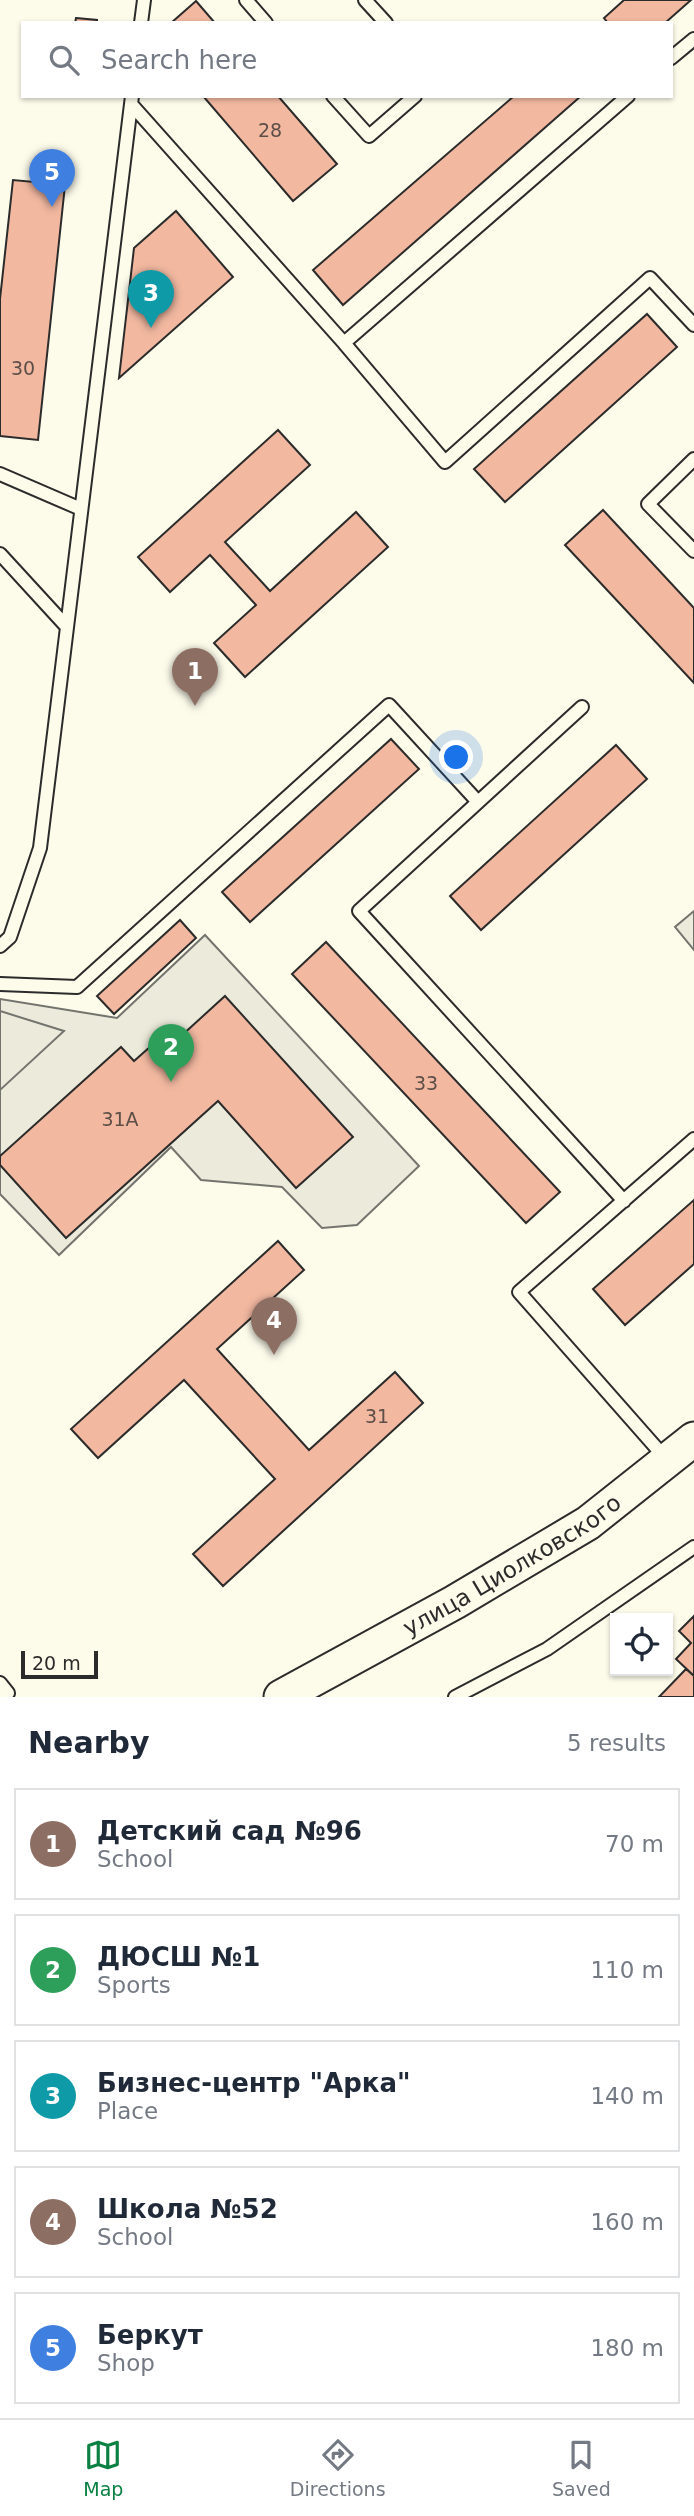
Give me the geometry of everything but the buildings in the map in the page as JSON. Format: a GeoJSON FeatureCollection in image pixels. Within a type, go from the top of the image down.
{"type":"FeatureCollection","features":[{"type":"Feature","properties":{"kind":"main road","name":"улица Циолковского"},"geometry":{"type":"LineString","coordinates":[[281,1697],[317,1687],[588,1524],[694,1438]]}},
{"type":"Feature","properties":{"kind":"lane"},"geometry":{"type":"LineString","coordinates":[[141,21],[144,0]]}},
{"type":"Feature","properties":{"kind":"lane"},"geometry":{"type":"LineString","coordinates":[[246,0],[264,21]]}},
{"type":"Feature","properties":{"kind":"lane"},"geometry":{"type":"LineString","coordinates":[[365,0],[384,21]]}},
{"type":"Feature","properties":{"kind":"lane"},"geometry":{"type":"LineString","coordinates":[[673,56],[694,38]]}},
{"type":"Feature","properties":{"kind":"lane"},"geometry":{"type":"LineString","coordinates":[[335,98],[369,136],[413,98]]}},
{"type":"Feature","properties":{"kind":"lane"},"geometry":{"type":"LineString","coordinates":[[344,343],[626,98]]}},
{"type":"Feature","properties":{"kind":"lane"},"geometry":{"type":"LineString","coordinates":[[131,100],[445,462],[650,278],[694,325]]}},
{"type":"Feature","properties":{"kind":"lane"},"geometry":{"type":"LineString","coordinates":[[0,946],[10,937],[40,848],[131,100]]}},
{"type":"Feature","properties":{"kind":"lane"},"geometry":{"type":"LineString","coordinates":[[694,459],[648,504],[694,551]]}},
{"type":"Feature","properties":{"kind":"lane"},"geometry":{"type":"LineString","coordinates":[[0,474],[81,509]]}},
{"type":"Feature","properties":{"kind":"lane"},"geometry":{"type":"LineString","coordinates":[[0,554],[67,627]]}},
{"type":"Feature","properties":{"kind":"lane"},"geometry":{"type":"LineString","coordinates":[[0,984],[77,988],[389,705],[478,802]]}},
{"type":"Feature","properties":{"kind":"lane"},"geometry":{"type":"LineString","coordinates":[[582,707],[359,911],[624,1201]]}},
{"type":"Feature","properties":{"kind":"lane"},"geometry":{"type":"LineString","coordinates":[[667,1460],[519,1292],[694,1139]]}},
{"type":"Feature","properties":{"kind":"lane"},"geometry":{"type":"LineString","coordinates":[[455,1697],[547,1649],[694,1547]]}},
{"type":"Feature","properties":{"kind":"lane"},"geometry":{"type":"LineString","coordinates":[[0,1683],[8,1693],[3,1697]]}},
{"type":"Feature","properties":{"kind":"shaded area"},"geometry":{"type":"Polygon","coordinates":[[[694,911],[694,950],[675,927],[694,911]]]}},
{"type":"Feature","properties":{"kind":"shaded area"},"geometry":{"type":"Polygon","coordinates":[[[205,935],[419,1166],[357,1225],[322,1228],[282,1187],[201,1180],[171,1147],[59,1255],[0,1194],[0,999],[117,1018],[205,935]]]}},
{"type":"Feature","properties":{"kind":"shaded area"},"geometry":{"type":"Polygon","coordinates":[[[0,1011],[64,1031],[0,1090],[0,1011]]]}},
{"type":"Feature","properties":{"kind":"place","name":"Беркут"},"geometry":{"type":"Point","coordinates":[52,207]}},
{"type":"Feature","properties":{"kind":"place","name":"Бизнес-центр \"Арка\""},"geometry":{"type":"Point","coordinates":[151,328]}},
{"type":"Feature","properties":{"kind":"place","name":"Детский сад №96"},"geometry":{"type":"Point","coordinates":[195,706]}},
{"type":"Feature","properties":{"kind":"place","name":"ДЮСШ №1"},"geometry":{"type":"Point","coordinates":[171,1082]}},
{"type":"Feature","properties":{"kind":"place","name":"Школа №52"},"geometry":{"type":"Point","coordinates":[274,1355]}}]}
